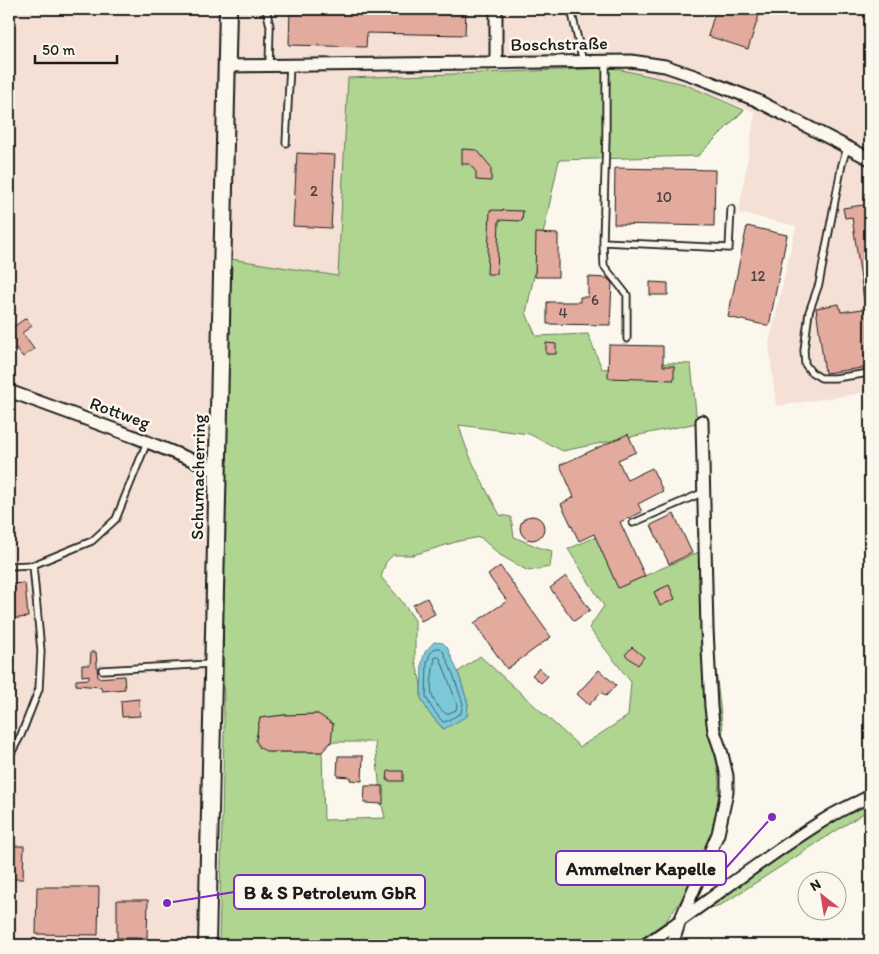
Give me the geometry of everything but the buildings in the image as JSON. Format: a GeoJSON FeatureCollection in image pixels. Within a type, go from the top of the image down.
{"type":"FeatureCollection","features":[{"type":"Feature","properties":{"kind":"main road","name":"Schumacherring"},"geometry":{"type":"LineString","coordinates":[[207,945],[228,9]]}},
{"type":"Feature","properties":{"kind":"street"},"geometry":{"type":"LineString","coordinates":[[496,9],[496,62]]}},
{"type":"Feature","properties":{"kind":"street","name":"Boschstraße"},"geometry":{"type":"LineString","coordinates":[[227,66],[631,61],[665,66],[756,100],[870,159]]}},
{"type":"Feature","properties":{"kind":"street","name":"Rottweg"},"geometry":{"type":"LineString","coordinates":[[9,391],[147,442],[218,471]]}},
{"type":"Feature","properties":{"kind":"street"},"geometry":{"type":"LineString","coordinates":[[674,945],[679,923],[718,834],[727,792],[727,776],[714,731],[711,707],[707,629],[702,421]]}},
{"type":"Feature","properties":{"kind":"street"},"geometry":{"type":"LineString","coordinates":[[645,945],[679,923],[774,853],[831,816],[870,796]]}},
{"type":"Feature","properties":{"kind":"lane"},"geometry":{"type":"LineString","coordinates":[[266,9],[270,26],[269,65]]}},
{"type":"Feature","properties":{"kind":"lane"},"geometry":{"type":"LineString","coordinates":[[571,9],[583,62]]}},
{"type":"Feature","properties":{"kind":"lane"},"geometry":{"type":"LineString","coordinates":[[606,61],[604,266],[627,294],[626,339]]}},
{"type":"Feature","properties":{"kind":"lane"},"geometry":{"type":"LineString","coordinates":[[286,143],[290,65]]}},
{"type":"Feature","properties":{"kind":"lane"},"geometry":{"type":"LineString","coordinates":[[847,148],[842,164],[819,284],[809,312],[804,350],[805,364],[821,378],[870,373]]}},
{"type":"Feature","properties":{"kind":"lane"},"geometry":{"type":"LineString","coordinates":[[603,242],[729,248],[732,210]]}},
{"type":"Feature","properties":{"kind":"lane"},"geometry":{"type":"LineString","coordinates":[[9,566],[33,565],[92,541],[116,519],[147,442]]}},
{"type":"Feature","properties":{"kind":"lane"},"geometry":{"type":"LineString","coordinates":[[633,523],[704,492]]}},
{"type":"Feature","properties":{"kind":"lane"},"geometry":{"type":"LineString","coordinates":[[9,757],[21,735],[39,689],[41,652],[33,565]]}},
{"type":"Feature","properties":{"kind":"lane"},"geometry":{"type":"LineString","coordinates":[[102,670],[214,664]]}},
{"type":"Feature","properties":{"kind":"shaded area"},"geometry":{"type":"Polygon","coordinates":[[[9,9],[870,9],[870,392],[776,406],[769,344],[796,226],[739,213],[755,112],[684,84],[487,74],[349,78],[338,276],[231,259],[213,945],[9,945],[9,9]]]}},
{"type":"Feature","properties":{"kind":"green space"},"geometry":{"type":"Polygon","coordinates":[[[613,68],[684,84],[744,110],[698,156],[559,160],[526,313],[536,336],[588,334],[602,369],[669,363],[691,364],[697,423],[563,451],[529,434],[459,425],[471,459],[500,515],[511,517],[514,537],[552,551],[550,567],[528,571],[500,555],[480,537],[459,541],[413,555],[393,555],[386,562],[381,577],[415,620],[415,660],[421,684],[421,698],[429,713],[443,729],[467,716],[468,704],[458,672],[480,656],[580,747],[628,716],[631,682],[589,628],[604,606],[568,549],[598,536],[624,585],[710,547],[712,638],[723,732],[712,744],[719,781],[718,807],[712,831],[682,899],[665,922],[632,945],[219,945],[224,731],[223,556],[225,540],[227,352],[231,259],[338,276],[348,78],[613,68]],[[318,714],[260,718],[256,741],[268,752],[322,752],[324,820],[385,818],[381,801],[375,742],[331,742],[318,714]]]}},
{"type":"Feature","properties":{"kind":"green space"},"geometry":{"type":"Polygon","coordinates":[[[870,800],[870,809],[721,905],[698,911],[775,857],[870,800]]]}},
{"type":"Feature","properties":{"kind":"water"},"geometry":{"type":"Polygon","coordinates":[[[434,642],[443,643],[447,647],[458,672],[468,704],[467,716],[444,729],[429,713],[421,698],[422,662],[425,652],[434,642]]]}},
{"type":"Feature","properties":{"kind":"place","name":"Ammelner Kapelle"},"geometry":{"type":"Point","coordinates":[772,817]}},
{"type":"Feature","properties":{"kind":"place","name":"B & S Petroleum GbR"},"geometry":{"type":"Point","coordinates":[167,903]}}]}
